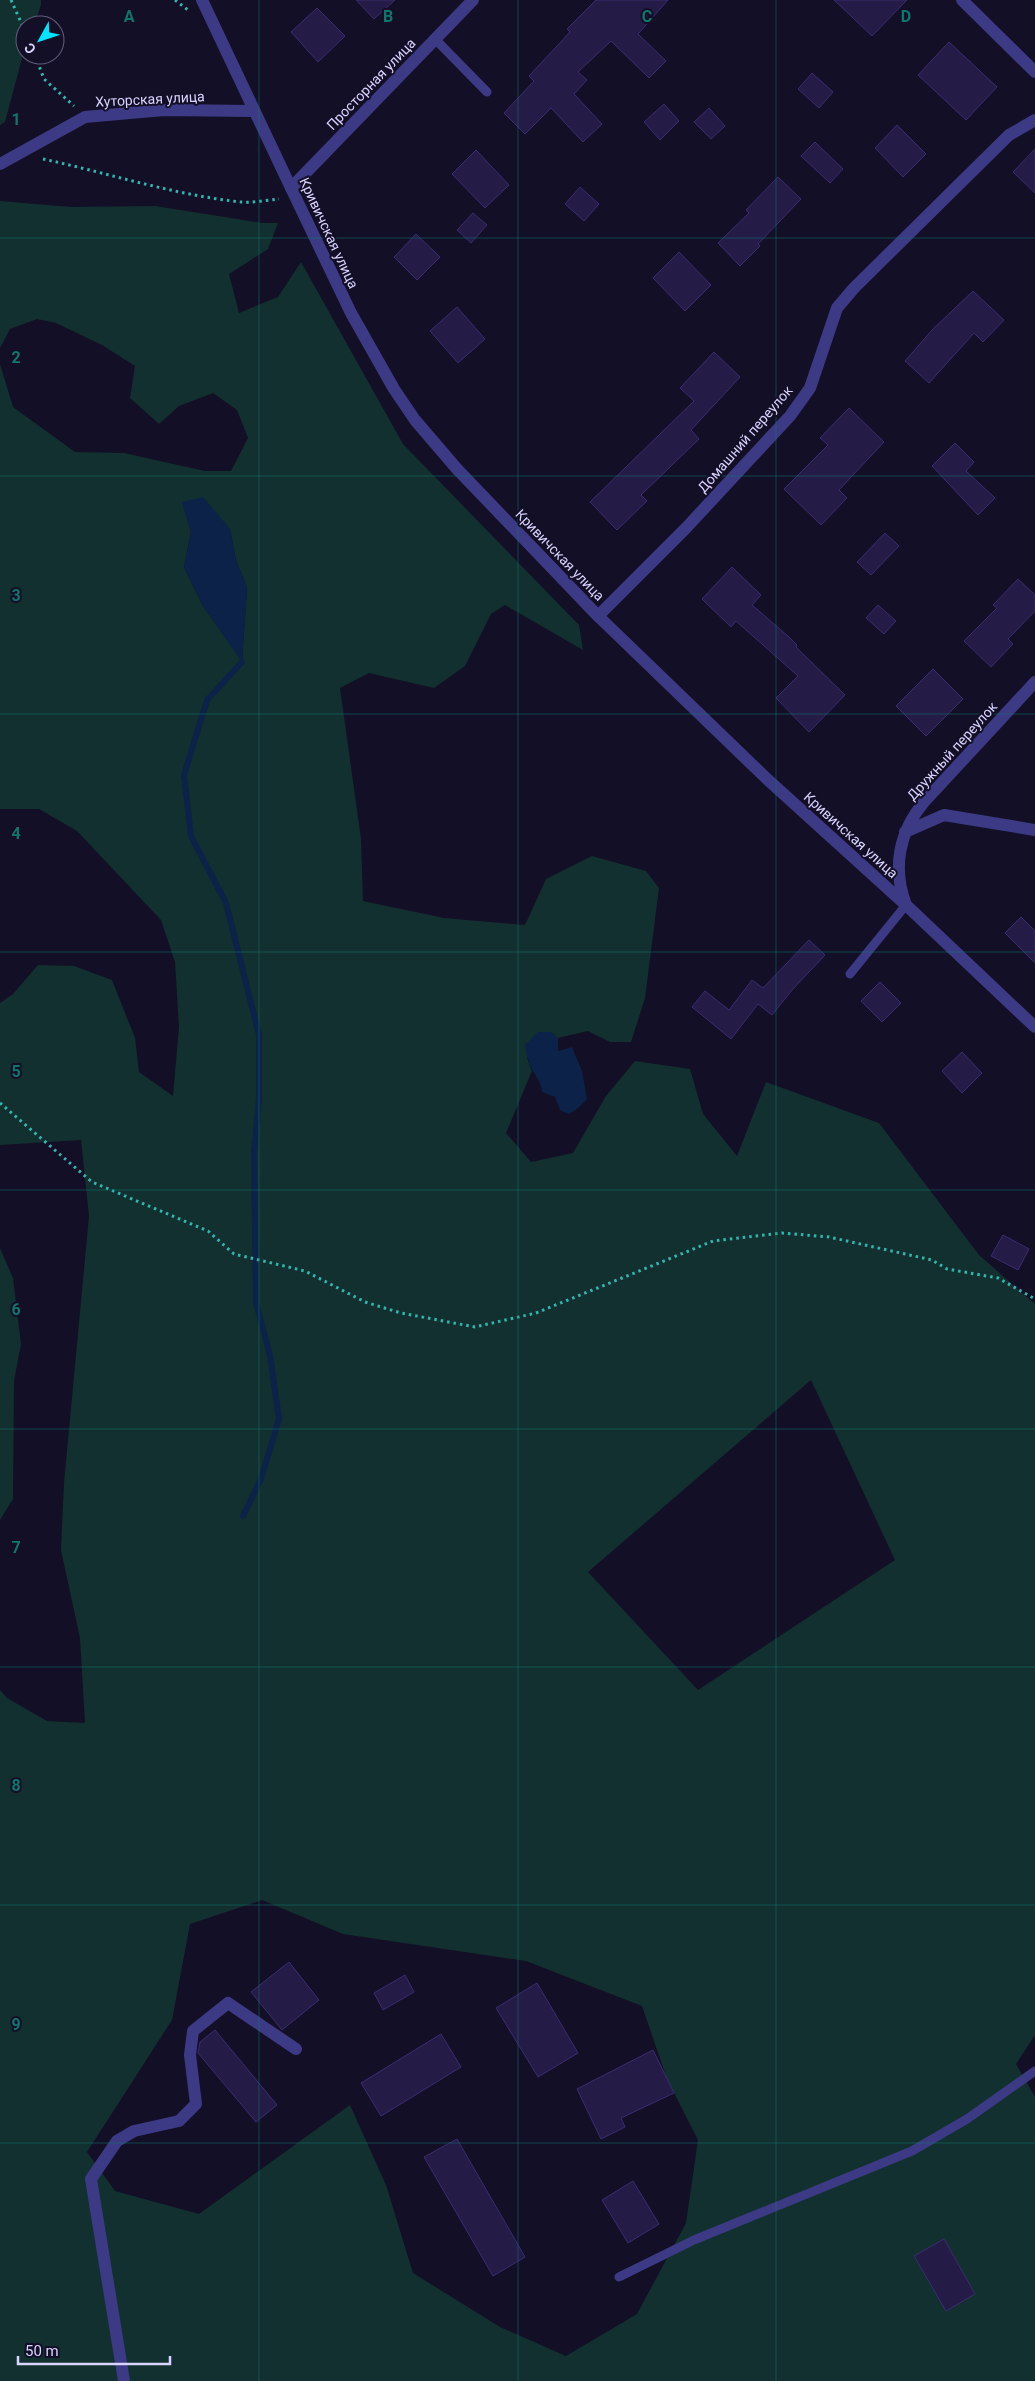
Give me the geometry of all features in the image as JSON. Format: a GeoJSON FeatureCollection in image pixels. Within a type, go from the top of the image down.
{"type":"FeatureCollection","features":[{"type":"Feature","properties":{"kind":"street","name":"Кривичская улица"},"geometry":{"type":"LineString","coordinates":[[202,0],[253,111],[351,313],[394,389],[415,420],[457,469],[598,616],[766,779],[906,905],[1035,1027]]}},
{"type":"Feature","properties":{"kind":"street","name":"Просторная улица"},"geometry":{"type":"LineString","coordinates":[[293,193],[434,39],[473,0]]}},
{"type":"Feature","properties":{"kind":"street"},"geometry":{"type":"LineString","coordinates":[[962,0],[1035,72]]}},
{"type":"Feature","properties":{"kind":"street","name":"Хуторская улица"},"geometry":{"type":"LineString","coordinates":[[0,164],[85,117],[164,110],[253,111]]}},
{"type":"Feature","properties":{"kind":"street","name":"Домашний переулок"},"geometry":{"type":"LineString","coordinates":[[598,616],[686,528],[790,416],[810,388],[836,308],[1009,136],[1035,120]]}},
{"type":"Feature","properties":{"kind":"street","name":"Дружный переулок"},"geometry":{"type":"LineString","coordinates":[[906,905],[898,874],[899,852],[905,832],[924,802],[1035,682]]}},
{"type":"Feature","properties":{"kind":"street"},"geometry":{"type":"LineString","coordinates":[[905,832],[944,815],[1035,830]]}},
{"type":"Feature","properties":{"kind":"street"},"geometry":{"type":"LineString","coordinates":[[124,2381],[91,2179],[117,2141],[134,2131],[179,2121],[196,2104],[190,2054],[193,2031],[228,2003],[296,2049]]}},
{"type":"Feature","properties":{"kind":"lane"},"geometry":{"type":"LineString","coordinates":[[434,39],[487,92]]}},
{"type":"Feature","properties":{"kind":"lane"},"geometry":{"type":"LineString","coordinates":[[850,974],[906,905]]}},
{"type":"Feature","properties":{"kind":"lane"},"geometry":{"type":"LineString","coordinates":[[619,2277],[694,2240],[912,2152],[968,2119],[1035,2071]]}},
{"type":"Feature","properties":{"kind":"path"},"geometry":{"type":"LineString","coordinates":[[11,0],[18,15]]}},
{"type":"Feature","properties":{"kind":"path"},"geometry":{"type":"LineString","coordinates":[[39,65],[44,78],[85,117]]}},
{"type":"Feature","properties":{"kind":"path"},"geometry":{"type":"LineString","coordinates":[[18,154],[102,172],[162,188],[243,202],[293,193]]}},
{"type":"Feature","properties":{"kind":"path"},"geometry":{"type":"LineString","coordinates":[[0,1103],[92,1182],[208,1231],[234,1254],[305,1271],[365,1302],[401,1313],[476,1327],[536,1313],[713,1241],[782,1233],[829,1238],[932,1260],[948,1269],[998,1278],[1035,1298]]}},
{"type":"Feature","properties":{"kind":"green space"},"geometry":{"type":"Polygon","coordinates":[[[0,0],[41,0],[38,15],[15,15],[15,65],[20,65],[5,122],[0,125],[0,0]]]}},
{"type":"Feature","properties":{"kind":"green space"},"geometry":{"type":"Polygon","coordinates":[[[0,201],[71,207],[155,206],[262,223],[278,223],[268,249],[229,274],[239,313],[278,297],[301,262],[403,444],[579,625],[583,650],[505,605],[491,614],[465,666],[434,688],[369,673],[340,688],[361,839],[363,901],[444,918],[525,925],[546,879],[592,856],[646,871],[659,888],[645,998],[631,1042],[610,1042],[588,1031],[558,1038],[551,1032],[527,1058],[532,1071],[506,1133],[531,1162],[573,1153],[606,1096],[635,1061],[690,1069],[703,1114],[737,1156],[766,1082],[879,1123],[979,1255],[1035,1304],[1035,2035],[1016,2064],[1035,2097],[1035,2381],[0,2381],[0,1690],[7,1698],[47,1721],[85,1723],[80,1638],[61,1550],[64,1483],[89,1216],[81,1140],[0,1145],[0,1003],[13,994],[38,965],[74,966],[112,980],[135,1038],[139,1072],[173,1096],[179,1027],[175,962],[161,920],[77,831],[39,809],[0,809],[0,364],[13,407],[75,452],[124,453],[205,471],[231,471],[248,438],[237,410],[213,393],[179,406],[159,424],[130,398],[135,366],[102,345],[56,323],[37,319],[10,329],[0,348],[0,201]],[[182,502],[191,532],[184,567],[203,606],[242,661],[247,588],[236,560],[230,529],[182,502]],[[811,1380],[588,1572],[698,1690],[895,1560],[811,1380]],[[262,1900],[190,1924],[172,2020],[87,2152],[115,2191],[199,2214],[350,2105],[386,2185],[413,2273],[500,2327],[566,2356],[637,2314],[686,2223],[698,2140],[667,2079],[642,2006],[526,1961],[343,1934],[262,1900]]]}},
{"type":"Feature","properties":{"kind":"green space"},"geometry":{"type":"Polygon","coordinates":[[[0,1248],[13,1278],[21,1344],[14,1381],[13,1499],[0,1520],[0,1248]]]}},
{"type":"Feature","properties":{"kind":"water"},"geometry":{"type":"Polygon","coordinates":[[[203,497],[230,529],[236,560],[247,588],[242,662],[203,606],[184,567],[191,532],[182,502],[203,497]]]}},
{"type":"Feature","properties":{"kind":"water"},"geometry":{"type":"Polygon","coordinates":[[[538,1032],[551,1032],[558,1038],[558,1051],[572,1047],[582,1071],[587,1099],[569,1114],[560,1110],[555,1097],[542,1092],[530,1064],[525,1045],[538,1032]]]}},
{"type":"Feature","properties":{"kind":"building"},"geometry":{"type":"Polygon","coordinates":[[[356,0],[395,0],[374,19],[356,0]]]}},
{"type":"Feature","properties":{"kind":"building"},"geometry":{"type":"Polygon","coordinates":[[[596,0],[668,0],[638,34],[666,61],[649,78],[611,41],[578,72],[587,80],[574,94],[602,124],[583,142],[551,108],[525,134],[504,113],[534,81],[529,76],[570,32],[567,29],[596,0]]]}},
{"type":"Feature","properties":{"kind":"building"},"geometry":{"type":"Polygon","coordinates":[[[834,0],[907,0],[872,36],[834,0]]]}},
{"type":"Feature","properties":{"kind":"building"},"geometry":{"type":"Polygon","coordinates":[[[317,8],[345,36],[318,62],[291,32],[317,8]]]}},
{"type":"Feature","properties":{"kind":"building"},"geometry":{"type":"Polygon","coordinates":[[[949,42],[997,87],[966,120],[918,75],[949,42]]]}},
{"type":"Feature","properties":{"kind":"building"},"geometry":{"type":"Polygon","coordinates":[[[812,73],[833,92],[819,108],[798,89],[812,73]]]}},
{"type":"Feature","properties":{"kind":"building"},"geometry":{"type":"Polygon","coordinates":[[[664,104],[679,121],[660,140],[644,122],[664,104]]]}},
{"type":"Feature","properties":{"kind":"building"},"geometry":{"type":"Polygon","coordinates":[[[709,108],[725,126],[711,139],[694,122],[709,108]]]}},
{"type":"Feature","properties":{"kind":"building"},"geometry":{"type":"Polygon","coordinates":[[[897,125],[926,154],[903,177],[875,148],[897,125]]]}},
{"type":"Feature","properties":{"kind":"building"},"geometry":{"type":"Polygon","coordinates":[[[815,142],[843,169],[830,183],[801,156],[815,142]]]}},
{"type":"Feature","properties":{"kind":"building"},"geometry":{"type":"Polygon","coordinates":[[[1035,149],[1035,193],[1013,172],[1035,149]]]}},
{"type":"Feature","properties":{"kind":"building"},"geometry":{"type":"Polygon","coordinates":[[[476,150],[509,185],[485,208],[452,174],[476,150]]]}},
{"type":"Feature","properties":{"kind":"building"},"geometry":{"type":"Polygon","coordinates":[[[778,177],[801,199],[758,244],[760,246],[740,266],[718,243],[749,213],[746,210],[778,177]]]}},
{"type":"Feature","properties":{"kind":"building"},"geometry":{"type":"Polygon","coordinates":[[[580,187],[599,204],[584,221],[565,204],[580,187]]]}},
{"type":"Feature","properties":{"kind":"building"},"geometry":{"type":"Polygon","coordinates":[[[473,213],[487,225],[471,243],[457,230],[473,213]]]}},
{"type":"Feature","properties":{"kind":"building"},"geometry":{"type":"Polygon","coordinates":[[[416,234],[440,257],[417,280],[394,257],[416,234]]]}},
{"type":"Feature","properties":{"kind":"building"},"geometry":{"type":"Polygon","coordinates":[[[679,252],[711,285],[685,311],[653,278],[679,252]]]}},
{"type":"Feature","properties":{"kind":"building"},"geometry":{"type":"Polygon","coordinates":[[[973,291],[1004,320],[983,342],[974,333],[929,383],[905,361],[932,330],[973,291]]]}},
{"type":"Feature","properties":{"kind":"building"},"geometry":{"type":"Polygon","coordinates":[[[457,307],[485,339],[458,363],[430,331],[457,307]]]}},
{"type":"Feature","properties":{"kind":"building"},"geometry":{"type":"Polygon","coordinates":[[[714,352],[740,377],[691,430],[699,439],[641,495],[647,501],[617,530],[590,502],[694,401],[680,388],[714,352]]]}},
{"type":"Feature","properties":{"kind":"building"},"geometry":{"type":"Polygon","coordinates":[[[849,408],[884,442],[839,490],[847,498],[821,525],[784,489],[828,445],[820,438],[849,408]]]}},
{"type":"Feature","properties":{"kind":"building"},"geometry":{"type":"Polygon","coordinates":[[[955,443],[974,462],[966,471],[995,498],[978,515],[932,466],[955,443]]]}},
{"type":"Feature","properties":{"kind":"building"},"geometry":{"type":"Polygon","coordinates":[[[885,533],[899,546],[871,575],[857,562],[885,533]]]}},
{"type":"Feature","properties":{"kind":"building"},"geometry":{"type":"Polygon","coordinates":[[[732,567],[761,595],[752,605],[789,637],[797,645],[796,647],[845,695],[809,732],[776,698],[798,676],[736,621],[731,627],[702,599],[732,567]]]}},
{"type":"Feature","properties":{"kind":"building"},"geometry":{"type":"Polygon","coordinates":[[[1018,579],[1035,595],[1035,611],[1008,639],[1013,644],[991,667],[964,641],[997,608],[993,605],[1018,579]]]}},
{"type":"Feature","properties":{"kind":"building"},"geometry":{"type":"Polygon","coordinates":[[[878,605],[896,621],[884,634],[866,618],[878,605]]]}},
{"type":"Feature","properties":{"kind":"building"},"geometry":{"type":"Polygon","coordinates":[[[933,669],[963,699],[926,736],[896,706],[933,669]]]}},
{"type":"Feature","properties":{"kind":"building"},"geometry":{"type":"Polygon","coordinates":[[[1021,917],[1035,931],[1035,963],[1005,933],[1021,917]]]}},
{"type":"Feature","properties":{"kind":"building"},"geometry":{"type":"Polygon","coordinates":[[[809,940],[825,955],[792,990],[772,1015],[758,1004],[731,1039],[692,1007],[705,991],[729,1010],[752,980],[763,988],[809,940]]]}},
{"type":"Feature","properties":{"kind":"building"},"geometry":{"type":"Polygon","coordinates":[[[880,982],[901,1003],[882,1022],[861,1001],[880,982]]]}},
{"type":"Feature","properties":{"kind":"building"},"geometry":{"type":"Polygon","coordinates":[[[962,1052],[982,1073],[962,1093],[942,1071],[962,1052]]]}},
{"type":"Feature","properties":{"kind":"building"},"geometry":{"type":"Polygon","coordinates":[[[1003,1235],[1029,1249],[1018,1270],[991,1256],[1003,1235]]]}},
{"type":"Feature","properties":{"kind":"building"},"geometry":{"type":"Polygon","coordinates":[[[289,1962],[319,2000],[282,2030],[251,1992],[289,1962]]]}},
{"type":"Feature","properties":{"kind":"building"},"geometry":{"type":"Polygon","coordinates":[[[405,1975],[414,1992],[383,2010],[374,1993],[405,1975]]]}},
{"type":"Feature","properties":{"kind":"building"},"geometry":{"type":"Polygon","coordinates":[[[537,1983],[578,2053],[538,2077],[496,2008],[537,1983]]]}},
{"type":"Feature","properties":{"kind":"building"},"geometry":{"type":"Polygon","coordinates":[[[215,2030],[277,2105],[256,2122],[198,2053],[200,2042],[215,2030]]]}},
{"type":"Feature","properties":{"kind":"building"},"geometry":{"type":"Polygon","coordinates":[[[441,2034],[461,2067],[381,2116],[361,2083],[441,2034]]]}},
{"type":"Feature","properties":{"kind":"building"},"geometry":{"type":"Polygon","coordinates":[[[653,2050],[674,2093],[621,2118],[625,2127],[601,2139],[577,2089],[653,2050]]]}},
{"type":"Feature","properties":{"kind":"building"},"geometry":{"type":"Polygon","coordinates":[[[457,2139],[525,2257],[493,2276],[424,2157],[457,2139]]]}},
{"type":"Feature","properties":{"kind":"building"},"geometry":{"type":"Polygon","coordinates":[[[633,2181],[659,2224],[628,2243],[602,2200],[633,2181]]]}},
{"type":"Feature","properties":{"kind":"building"},"geometry":{"type":"Polygon","coordinates":[[[944,2239],[975,2294],[946,2311],[914,2256],[944,2239]]]}},
{"type":"Feature","properties":{"kind":"waterway"},"geometry":{"type":"LineString","coordinates":[[242,662],[207,700],[184,775],[191,836],[226,903],[259,1035],[259,1099],[254,1154],[256,1303],[270,1355],[279,1419],[261,1479],[243,1516]]}}]}
